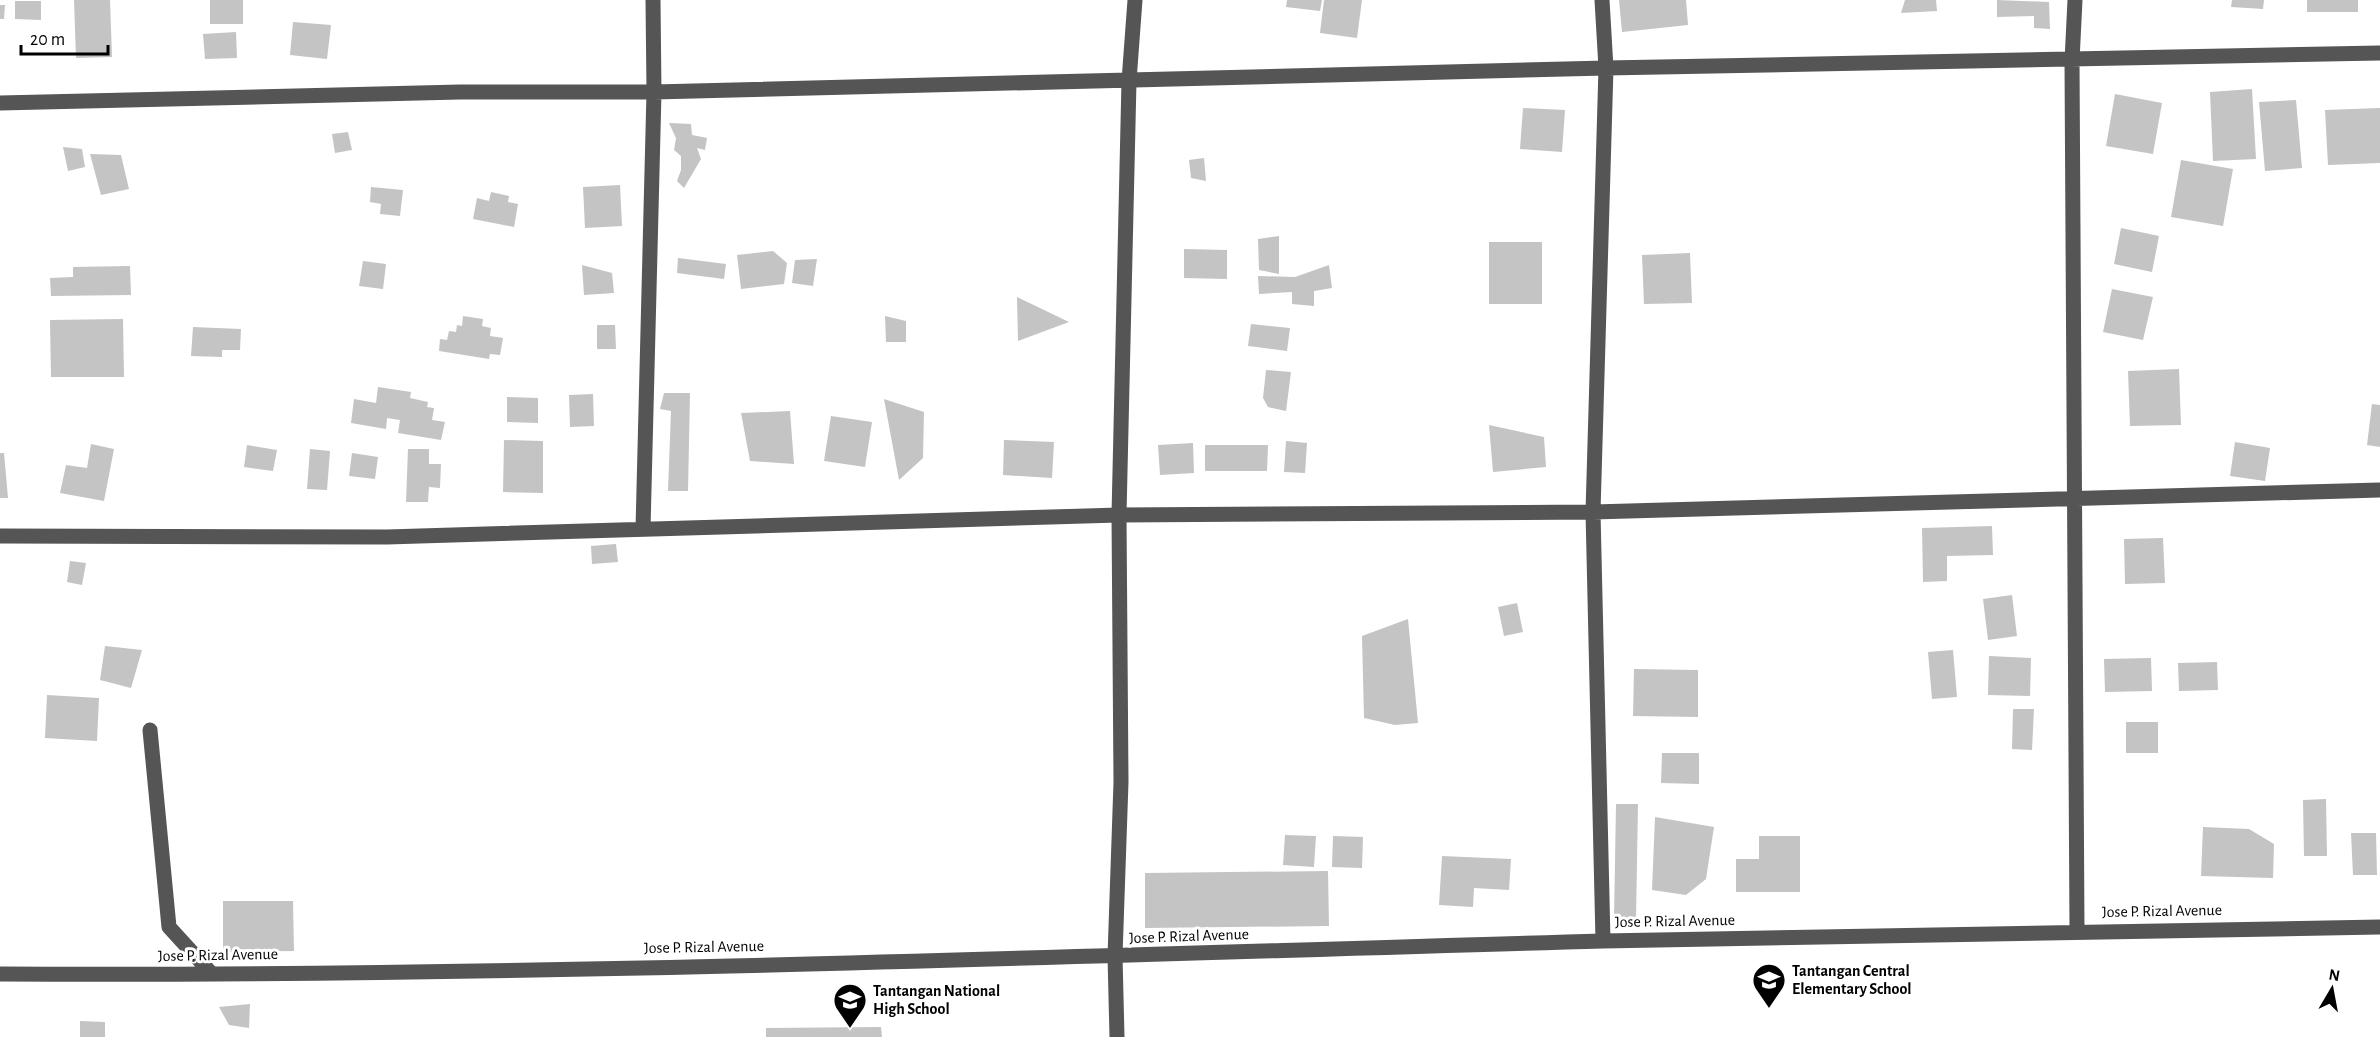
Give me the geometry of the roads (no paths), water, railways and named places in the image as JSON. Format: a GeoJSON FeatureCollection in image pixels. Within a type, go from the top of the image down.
{"type":"FeatureCollection","features":[{"type":"Feature","properties":{"kind":"street"},"geometry":{"type":"LineString","coordinates":[[643,528],[654,92],[653,0]]}},
{"type":"Feature","properties":{"kind":"street"},"geometry":{"type":"LineString","coordinates":[[1117,1037],[1114,957],[1120,782],[1119,515],[1129,81],[1135,0]]}},
{"type":"Feature","properties":{"kind":"street"},"geometry":{"type":"LineString","coordinates":[[1602,0],[1606,68],[1593,512],[1603,941]]}},
{"type":"Feature","properties":{"kind":"street"},"geometry":{"type":"LineString","coordinates":[[2074,0],[2072,61],[2077,930]]}},
{"type":"Feature","properties":{"kind":"street"},"geometry":{"type":"LineString","coordinates":[[0,103],[460,92],[654,92],[1606,68],[2072,61],[2380,53]]}},
{"type":"Feature","properties":{"kind":"street"},"geometry":{"type":"LineString","coordinates":[[0,536],[387,537],[1119,515],[1593,512],[2380,490]]}},
{"type":"Feature","properties":{"kind":"street"},"geometry":{"type":"LineString","coordinates":[[150,730],[169,927],[211,973]]}},
{"type":"Feature","properties":{"kind":"street","name":"Jose P. Rizal Avenue"},"geometry":{"type":"LineString","coordinates":[[0,974],[211,973],[1114,957],[1603,941],[2077,930],[2380,927]]}},
{"type":"Feature","properties":{"kind":"place","name":"Tantangan Central Elementary School"},"geometry":{"type":"Point","coordinates":[1769,1009]}},
{"type":"Feature","properties":{"kind":"place","name":"Tantangan National High School"},"geometry":{"type":"Point","coordinates":[850,1029]}}]}
